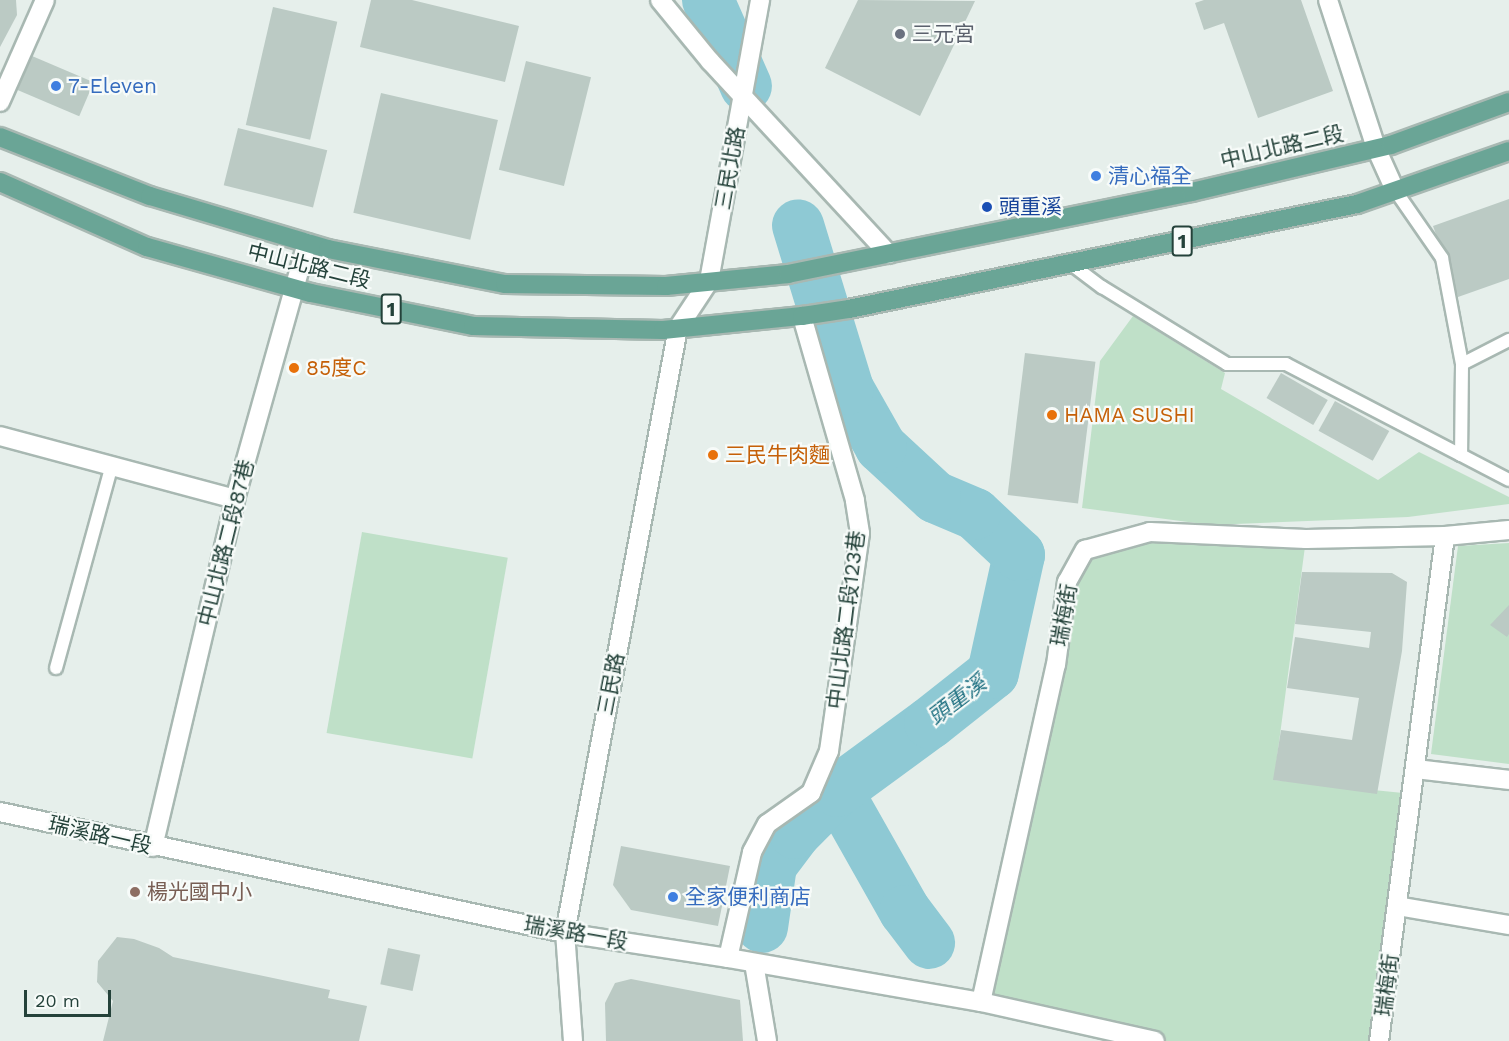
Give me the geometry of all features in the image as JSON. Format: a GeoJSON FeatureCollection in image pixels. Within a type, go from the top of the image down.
{"type":"FeatureCollection","features":[{"type":"Feature","properties":{"kind":"main road","name":"中山北路二段"},"geometry":{"type":"LineString","coordinates":[[0,137],[150,196],[307,243],[505,284],[666,286],[788,274],[1192,192],[1376,148],[1509,102]]}},
{"type":"Feature","properties":{"kind":"main road","name":"1"},"geometry":{"type":"LineString","coordinates":[[802,316],[849,309],[1357,204],[1509,151]]}},
{"type":"Feature","properties":{"kind":"main road","name":"中山北路二段"},"geometry":{"type":"LineString","coordinates":[[0,182],[147,247],[295,289],[473,326],[663,330],[802,316]]}},
{"type":"Feature","properties":{"kind":"street"},"geometry":{"type":"LineString","coordinates":[[0,102],[45,0]]}},
{"type":"Feature","properties":{"kind":"street"},"geometry":{"type":"LineString","coordinates":[[660,0],[743,97],[888,254]]}},
{"type":"Feature","properties":{"kind":"street","name":"三民北路"},"geometry":{"type":"LineString","coordinates":[[678,328],[710,282],[760,0]]}},
{"type":"Feature","properties":{"kind":"street"},"geometry":{"type":"LineString","coordinates":[[1328,0],[1376,148],[1395,190]]}},
{"type":"Feature","properties":{"kind":"street","name":"中山北路二段87巷"},"geometry":{"type":"LineString","coordinates":[[153,847],[235,499],[307,243]]}},
{"type":"Feature","properties":{"kind":"street","name":"中山北路二段123巷"},"geometry":{"type":"LineString","coordinates":[[728,958],[752,852],[767,824],[811,793],[829,751],[860,533],[855,500],[802,316]]}},
{"type":"Feature","properties":{"kind":"street","name":"三民路"},"geometry":{"type":"LineString","coordinates":[[573,1041],[565,933],[678,328]]}},
{"type":"Feature","properties":{"kind":"street"},"geometry":{"type":"LineString","coordinates":[[0,436],[111,468],[235,499]]}},
{"type":"Feature","properties":{"kind":"street","name":"瑞梅街"},"geometry":{"type":"LineString","coordinates":[[981,1002],[1056,664],[1068,582],[1085,550],[1150,532],[1306,539],[1445,536],[1509,530]]}},
{"type":"Feature","properties":{"kind":"street","name":"瑞梅街"},"geometry":{"type":"LineString","coordinates":[[1379,1041],[1445,536]]}},
{"type":"Feature","properties":{"kind":"street"},"geometry":{"type":"LineString","coordinates":[[1416,769],[1509,780]]}},
{"type":"Feature","properties":{"kind":"street","name":"瑞溪路一段"},"geometry":{"type":"LineString","coordinates":[[0,812],[153,847],[565,933],[728,958],[981,1002],[1155,1041]]}},
{"type":"Feature","properties":{"kind":"street"},"geometry":{"type":"LineString","coordinates":[[1397,906],[1509,926]]}},
{"type":"Feature","properties":{"kind":"street"},"geometry":{"type":"LineString","coordinates":[[754,963],[767,1041]]}},
{"type":"Feature","properties":{"kind":"lane"},"geometry":{"type":"LineString","coordinates":[[1395,190],[1442,258],[1462,364],[1461,454]]}},
{"type":"Feature","properties":{"kind":"lane"},"geometry":{"type":"LineString","coordinates":[[1071,264],[1102,287],[1227,364],[1286,364],[1509,480]]}},
{"type":"Feature","properties":{"kind":"lane"},"geometry":{"type":"LineString","coordinates":[[1462,364],[1509,340]]}},
{"type":"Feature","properties":{"kind":"lane"},"geometry":{"type":"LineString","coordinates":[[56,668],[111,468]]}},
{"type":"Feature","properties":{"kind":"green space"},"geometry":{"type":"Polygon","coordinates":[[[1133,316],[1225,373],[1221,389],[1378,480],[1419,452],[1509,497],[1509,504],[1408,517],[1211,525],[1082,508],[1100,361],[1133,316]]]}},
{"type":"Feature","properties":{"kind":"green space"},"geometry":{"type":"Polygon","coordinates":[[[362,532],[508,558],[472,759],[327,733],[362,532]]]}},
{"type":"Feature","properties":{"kind":"green space"},"geometry":{"type":"Polygon","coordinates":[[[1150,532],[1306,539],[1274,780],[1413,794],[1379,1041],[1155,1041],[981,1002],[1067,582],[1085,550],[1150,532]]]}},
{"type":"Feature","properties":{"kind":"green space"},"geometry":{"type":"Polygon","coordinates":[[[1509,543],[1509,764],[1431,754],[1458,546],[1509,543]]]}},
{"type":"Feature","properties":{"kind":"building"},"geometry":{"type":"Polygon","coordinates":[[[0,0],[16,0],[17,15],[0,47],[0,0]]]}},
{"type":"Feature","properties":{"kind":"building"},"geometry":{"type":"Polygon","coordinates":[[[371,0],[412,0],[519,26],[505,82],[360,47],[371,0]]]}},
{"type":"Feature","properties":{"kind":"building","name":"三元宮"},"geometry":{"type":"Polygon","coordinates":[[[858,0],[975,1],[920,116],[825,68],[858,0]]]}},
{"type":"Feature","properties":{"kind":"building"},"geometry":{"type":"Polygon","coordinates":[[[1204,0],[1301,0],[1333,91],[1258,118],[1224,23],[1204,30],[1195,3],[1204,0]]]}},
{"type":"Feature","properties":{"kind":"building"},"geometry":{"type":"Polygon","coordinates":[[[273,7],[337,22],[310,140],[246,125],[273,7]]]}},
{"type":"Feature","properties":{"kind":"building","name":"7-Eleven"},"geometry":{"type":"Polygon","coordinates":[[[32,56],[94,82],[79,116],[18,90],[32,56]]]}},
{"type":"Feature","properties":{"kind":"building"},"geometry":{"type":"Polygon","coordinates":[[[526,61],[591,77],[564,186],[499,170],[526,61]]]}},
{"type":"Feature","properties":{"kind":"building"},"geometry":{"type":"Polygon","coordinates":[[[381,93],[498,120],[470,240],[353,213],[381,93]]]}},
{"type":"Feature","properties":{"kind":"building"},"geometry":{"type":"Polygon","coordinates":[[[238,128],[327,150],[313,208],[224,185],[238,128]]]}},
{"type":"Feature","properties":{"kind":"building"},"geometry":{"type":"Polygon","coordinates":[[[1509,199],[1509,279],[1458,297],[1433,226],[1509,199]]]}},
{"type":"Feature","properties":{"kind":"building","name":"HAMA SUSHI"},"geometry":{"type":"Polygon","coordinates":[[[1025,353],[1095,362],[1078,504],[1008,495],[1025,353]]]}},
{"type":"Feature","properties":{"kind":"building"},"geometry":{"type":"Polygon","coordinates":[[[1281,373],[1328,400],[1313,425],[1266,398],[1281,373]]]}},
{"type":"Feature","properties":{"kind":"building"},"geometry":{"type":"Polygon","coordinates":[[[1335,401],[1389,431],[1373,461],[1319,431],[1335,401]]]}},
{"type":"Feature","properties":{"kind":"building"},"geometry":{"type":"Polygon","coordinates":[[[1302,572],[1392,573],[1407,582],[1402,651],[1377,794],[1273,780],[1281,730],[1352,740],[1359,698],[1287,688],[1295,637],[1369,648],[1371,632],[1295,624],[1302,572]]]}},
{"type":"Feature","properties":{"kind":"building"},"geometry":{"type":"Polygon","coordinates":[[[1509,605],[1509,634],[1507,637],[1490,625],[1509,605]]]}},
{"type":"Feature","properties":{"kind":"building","name":"全家便利商店"},"geometry":{"type":"Polygon","coordinates":[[[621,846],[730,866],[718,926],[631,910],[613,885],[621,846]]]}},
{"type":"Feature","properties":{"kind":"building"},"geometry":{"type":"Polygon","coordinates":[[[117,937],[134,939],[159,948],[173,957],[330,990],[328,998],[367,1006],[359,1041],[103,1041],[113,1001],[97,982],[98,961],[117,937]]]}},
{"type":"Feature","properties":{"kind":"building"},"geometry":{"type":"Polygon","coordinates":[[[388,948],[420,955],[413,991],[380,984],[388,948]]]}},
{"type":"Feature","properties":{"kind":"building"},"geometry":{"type":"Polygon","coordinates":[[[631,979],[740,1000],[743,1041],[606,1041],[605,1003],[615,983],[631,979]]]}},
{"type":"Feature","properties":{"kind":"waterway","name":"頭重溪"},"geometry":{"type":"LineString","coordinates":[[708,0],[746,86]]}},
{"type":"Feature","properties":{"kind":"waterway","name":"頭重溪"},"geometry":{"type":"LineString","coordinates":[[762,927],[771,865],[795,833],[837,791],[930,723],[993,673],[1019,555],[975,514],[935,497],[881,447],[848,389],[798,225]]}},
{"type":"Feature","properties":{"kind":"waterway","name":"頭重溪"},"geometry":{"type":"LineString","coordinates":[[837,791],[905,911],[929,943]]}},
{"type":"Feature","properties":{"kind":"place","name":"三元宮"},"geometry":{"type":"Point","coordinates":[900,34]}},
{"type":"Feature","properties":{"kind":"place","name":"7-Eleven"},"geometry":{"type":"Point","coordinates":[56,86]}},
{"type":"Feature","properties":{"kind":"place","name":"清心福全"},"geometry":{"type":"Point","coordinates":[1096,176]}},
{"type":"Feature","properties":{"kind":"place","name":"頭重溪"},"geometry":{"type":"Point","coordinates":[987,207]}},
{"type":"Feature","properties":{"kind":"place","name":"85度C"},"geometry":{"type":"Point","coordinates":[294,368]}},
{"type":"Feature","properties":{"kind":"place","name":"HAMA SUSHI"},"geometry":{"type":"Point","coordinates":[1052,415]}},
{"type":"Feature","properties":{"kind":"place","name":"三民牛肉麵"},"geometry":{"type":"Point","coordinates":[713,455]}},
{"type":"Feature","properties":{"kind":"place","name":"楊光國中小"},"geometry":{"type":"Point","coordinates":[135,892]}},
{"type":"Feature","properties":{"kind":"place","name":"全家便利商店"},"geometry":{"type":"Point","coordinates":[673,897]}}]}
